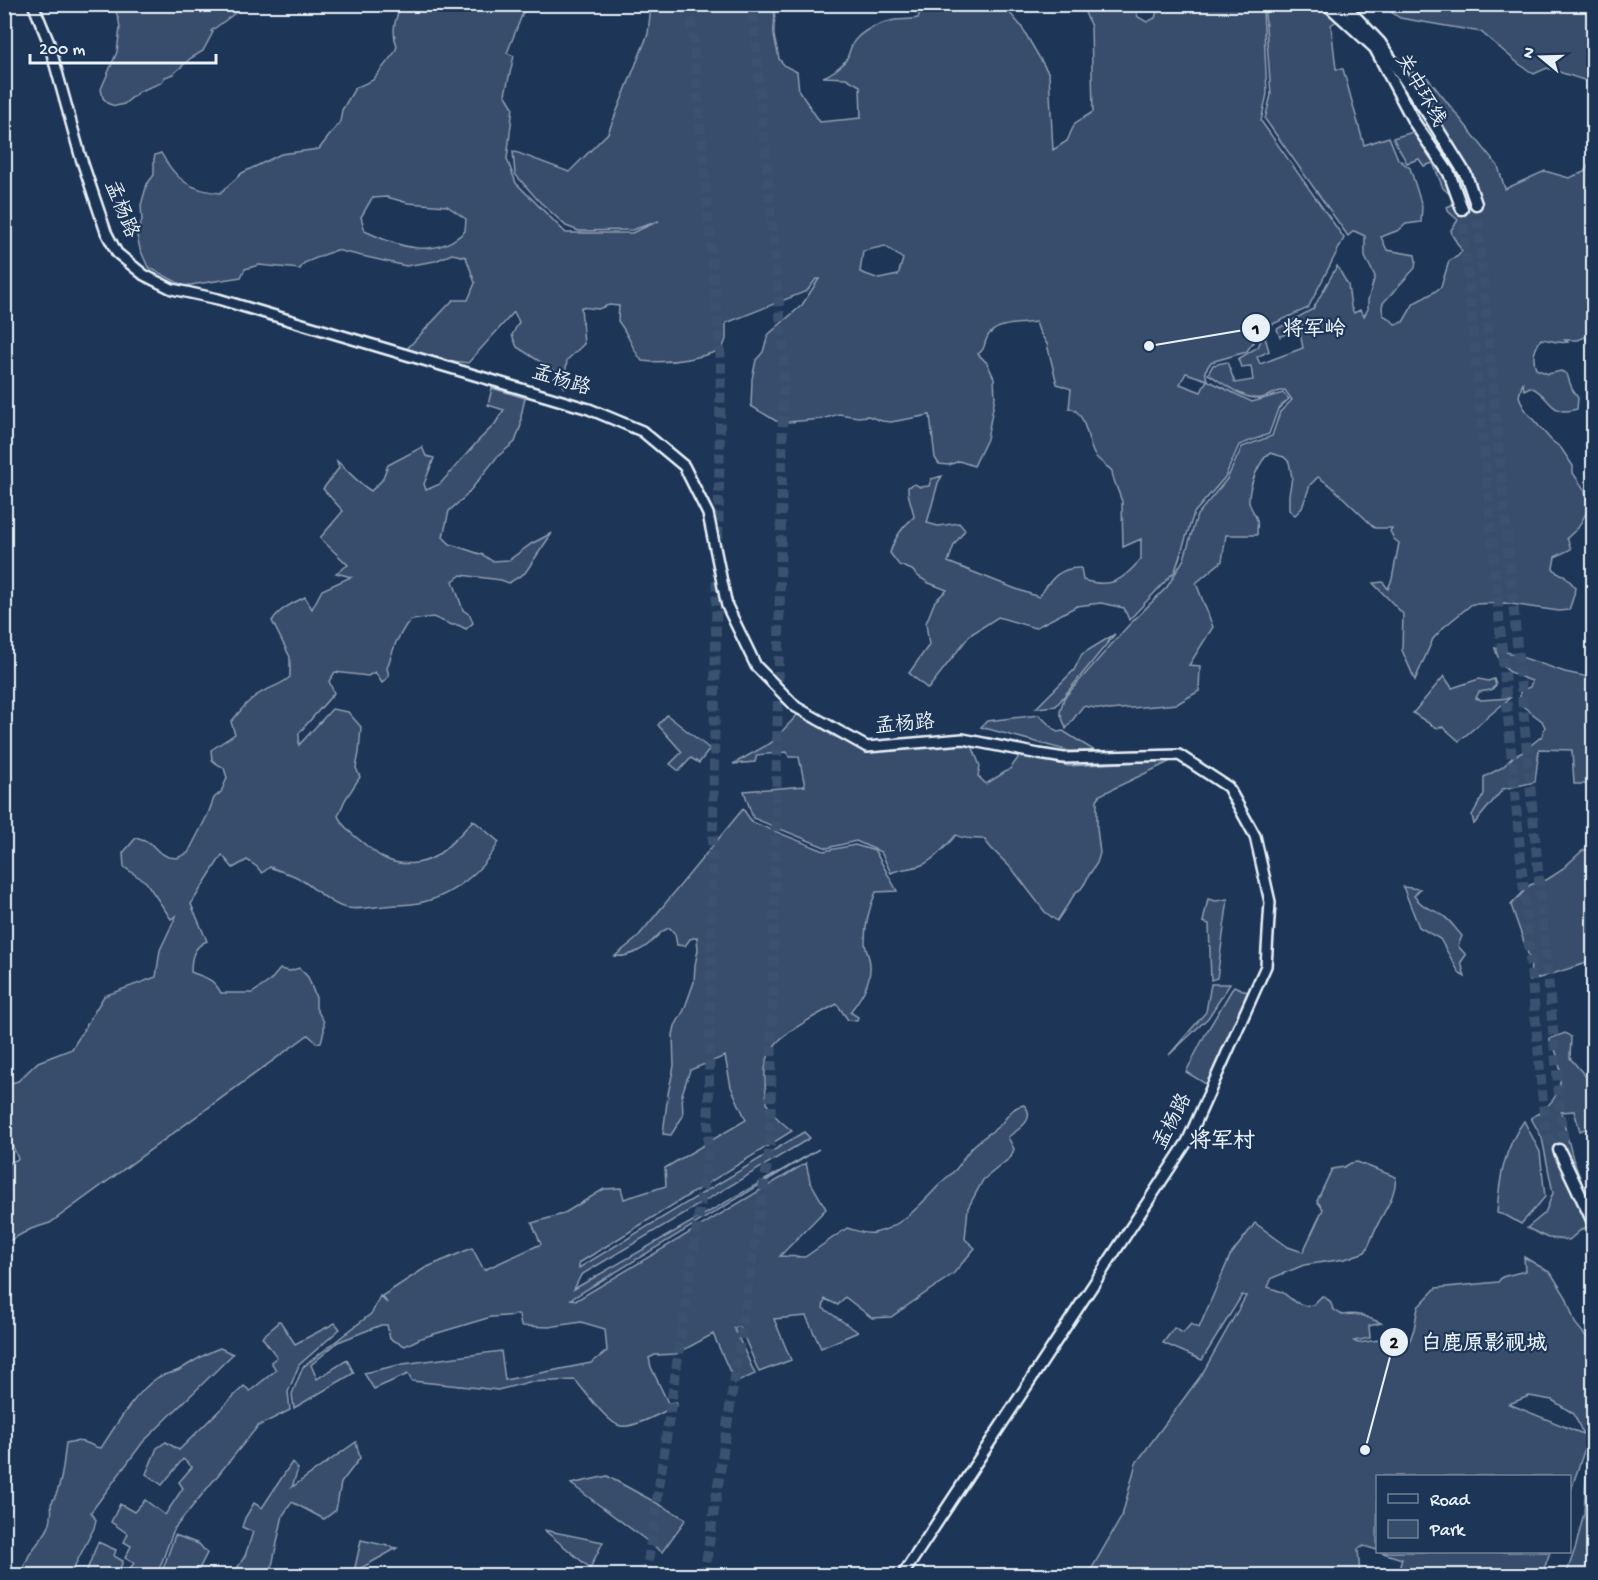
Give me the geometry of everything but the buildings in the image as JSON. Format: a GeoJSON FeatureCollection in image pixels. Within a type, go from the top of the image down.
{"type":"FeatureCollection","features":[{"type":"Feature","properties":{"kind":"highway","name":"关中环线"},"geometry":{"type":"LineString","coordinates":[[1327,4],[1375,48],[1414,122],[1449,173],[1462,208]]}},
{"type":"Feature","properties":{"kind":"highway","name":"关中环线"},"geometry":{"type":"LineString","coordinates":[[1343,4],[1380,43],[1430,117],[1466,175],[1476,204]]}},
{"type":"Feature","properties":{"kind":"highway"},"geometry":{"type":"LineString","coordinates":[[1593,1211],[1561,1149],[1593,1224]]}},
{"type":"Feature","properties":{"kind":"main road","name":"孟杨路"},"geometry":{"type":"LineString","coordinates":[[33,4],[49,43],[80,155],[106,232],[117,253],[144,275],[172,289],[218,299],[578,405],[642,430],[684,466],[708,514],[727,606],[756,666],[796,707],[867,747],[963,739],[1064,758],[1179,755],[1228,787],[1250,826],[1255,836],[1270,902],[1266,966],[1186,1142],[902,1575]]}},
{"type":"Feature","properties":{"kind":"green space"},"geometry":{"type":"Polygon","coordinates":[[[114,4],[246,5],[211,31],[213,32],[203,51],[173,74],[165,77],[161,83],[140,91],[124,104],[116,106],[109,104],[103,98],[101,89],[117,52],[120,28],[114,4]]]}},
{"type":"Feature","properties":{"kind":"green space"},"geometry":{"type":"Polygon","coordinates":[[[1269,4],[1263,10],[1267,94],[1261,121],[1344,238],[1308,308],[1264,328],[1246,352],[1211,362],[1205,371],[1207,380],[1252,402],[1283,393],[1289,399],[1278,409],[1269,434],[1239,445],[1225,477],[1194,513],[1175,571],[1129,620],[1124,608],[1101,603],[1077,606],[1035,628],[998,617],[970,635],[928,689],[909,673],[929,645],[926,623],[935,601],[947,590],[929,583],[912,570],[899,565],[890,553],[899,533],[914,517],[908,487],[915,484],[920,487],[929,486],[931,479],[942,476],[927,523],[938,526],[959,523],[965,530],[954,545],[948,562],[1039,597],[1056,576],[1066,570],[1081,568],[1083,580],[1093,583],[1109,583],[1122,577],[1141,559],[1141,539],[1123,547],[1122,502],[1112,471],[1095,456],[1083,420],[1075,410],[1069,408],[1071,389],[1057,384],[1047,344],[1036,322],[1002,326],[990,333],[978,354],[987,363],[994,378],[995,397],[987,439],[974,466],[959,461],[949,465],[939,464],[935,458],[930,415],[891,422],[868,416],[839,414],[822,419],[788,422],[776,421],[751,406],[752,379],[756,360],[763,352],[768,335],[802,305],[819,279],[816,279],[807,291],[726,323],[726,339],[722,350],[672,361],[642,361],[618,321],[619,306],[609,305],[598,309],[581,307],[584,344],[567,360],[564,387],[558,373],[517,347],[512,335],[519,322],[514,312],[468,363],[402,354],[453,300],[468,300],[475,283],[466,257],[452,254],[435,261],[406,266],[336,250],[304,263],[300,269],[259,265],[245,269],[241,277],[184,286],[148,267],[137,236],[142,220],[141,205],[147,184],[154,175],[155,155],[161,153],[172,170],[185,182],[209,192],[220,193],[242,173],[281,154],[319,149],[340,122],[342,110],[355,88],[373,80],[395,52],[397,46],[394,26],[401,5],[526,5],[507,53],[514,56],[505,94],[513,107],[507,159],[516,183],[566,233],[632,233],[659,221],[632,230],[579,231],[566,226],[515,174],[513,151],[569,172],[608,133],[648,34],[651,5],[773,5],[774,35],[779,59],[785,66],[797,72],[799,91],[820,122],[861,118],[860,86],[846,78],[823,77],[844,63],[854,41],[864,32],[890,21],[918,18],[922,5],[998,5],[1010,13],[1021,26],[1049,74],[1053,150],[1067,141],[1075,123],[1093,112],[1091,27],[1082,5],[1134,5],[1138,17],[1147,22],[1155,18],[1159,5],[1269,4]],[[387,197],[372,198],[361,217],[365,231],[403,246],[429,248],[454,240],[465,231],[466,219],[447,206],[408,203],[387,197]],[[885,246],[863,251],[860,272],[879,279],[898,275],[903,259],[885,246]],[[1186,373],[1180,384],[1201,392],[1207,380],[1186,373]]]}},
{"type":"Feature","properties":{"kind":"green space"},"geometry":{"type":"Polygon","coordinates":[[[1275,5],[1328,5],[1342,17],[1331,25],[1336,69],[1343,69],[1364,145],[1389,137],[1398,159],[1410,168],[1422,206],[1421,222],[1406,224],[1399,230],[1381,237],[1387,250],[1415,255],[1416,261],[1415,268],[1383,303],[1383,315],[1395,324],[1403,322],[1414,303],[1441,287],[1449,261],[1462,251],[1451,230],[1458,220],[1447,207],[1458,202],[1443,188],[1433,163],[1424,166],[1419,159],[1407,163],[1393,138],[1413,132],[1442,145],[1467,193],[1477,186],[1465,161],[1406,70],[1426,76],[1498,166],[1505,189],[1545,171],[1569,178],[1584,172],[1593,159],[1593,262],[1587,265],[1593,291],[1593,365],[1591,349],[1585,337],[1578,340],[1565,340],[1568,342],[1541,339],[1534,354],[1536,369],[1548,374],[1561,371],[1567,374],[1578,398],[1577,409],[1568,411],[1555,408],[1537,390],[1530,387],[1524,390],[1523,382],[1519,396],[1524,409],[1561,448],[1573,466],[1573,473],[1584,489],[1588,501],[1586,513],[1578,528],[1567,538],[1571,549],[1555,557],[1553,568],[1557,573],[1564,575],[1575,587],[1574,595],[1569,610],[1559,611],[1504,603],[1472,604],[1433,639],[1415,680],[1402,650],[1403,614],[1373,583],[1383,582],[1388,589],[1392,579],[1399,543],[1390,531],[1392,528],[1375,528],[1331,486],[1318,477],[1310,485],[1302,508],[1295,515],[1289,510],[1292,477],[1289,462],[1284,457],[1270,453],[1258,468],[1249,496],[1257,520],[1257,535],[1226,535],[1222,561],[1196,583],[1213,627],[1189,665],[1200,666],[1199,691],[1177,704],[1109,710],[1083,706],[1066,729],[1060,712],[1064,698],[1127,627],[1167,587],[1184,559],[1197,515],[1227,479],[1242,447],[1272,436],[1280,412],[1292,400],[1285,390],[1261,398],[1241,394],[1208,374],[1213,365],[1227,362],[1235,383],[1253,380],[1251,366],[1241,367],[1238,359],[1258,347],[1264,334],[1269,351],[1257,357],[1260,364],[1303,348],[1300,333],[1315,324],[1312,320],[1280,337],[1277,329],[1313,309],[1337,266],[1348,285],[1354,313],[1360,310],[1364,316],[1368,309],[1368,300],[1375,276],[1365,257],[1365,236],[1354,231],[1348,236],[1265,119],[1271,95],[1265,13],[1275,5]]]}},
{"type":"Feature","properties":{"kind":"green space"},"geometry":{"type":"Polygon","coordinates":[[[1381,5],[1593,5],[1593,83],[1547,68],[1534,74],[1481,32],[1400,18],[1381,5]]]}},
{"type":"Feature","properties":{"kind":"green space"},"geometry":{"type":"Polygon","coordinates":[[[492,388],[525,398],[521,425],[515,442],[497,457],[465,497],[449,511],[443,537],[450,544],[483,555],[492,561],[509,560],[531,544],[552,533],[525,573],[509,583],[461,575],[453,581],[463,610],[470,615],[473,623],[466,629],[433,617],[412,620],[406,625],[396,642],[387,668],[389,676],[382,683],[375,672],[368,676],[335,672],[329,681],[334,693],[299,733],[299,745],[332,709],[348,712],[361,727],[356,768],[360,777],[338,816],[351,832],[383,858],[405,864],[430,859],[450,844],[473,820],[499,842],[483,864],[451,891],[412,904],[358,909],[338,905],[297,877],[270,867],[262,873],[247,860],[233,868],[222,855],[191,904],[207,941],[199,946],[194,954],[191,972],[212,981],[221,993],[252,993],[270,981],[280,969],[290,971],[299,968],[308,977],[316,998],[316,1008],[324,1022],[321,1042],[317,1043],[308,1035],[50,1223],[31,1229],[5,1243],[5,1165],[18,1159],[5,1133],[5,1085],[18,1081],[38,1062],[72,1049],[104,996],[156,977],[160,950],[176,916],[171,919],[146,882],[124,867],[123,853],[136,838],[150,843],[168,857],[177,858],[188,853],[214,798],[221,792],[227,778],[224,768],[212,760],[211,750],[235,734],[231,722],[250,700],[290,677],[290,657],[272,621],[282,610],[305,597],[312,609],[322,590],[351,577],[336,573],[348,565],[320,538],[343,511],[323,489],[339,468],[337,461],[371,491],[382,480],[388,465],[422,447],[426,456],[434,458],[424,484],[426,490],[440,484],[495,424],[504,410],[488,405],[492,388]]]}},
{"type":"Feature","properties":{"kind":"green space"},"geometry":{"type":"Polygon","coordinates":[[[1115,634],[1056,706],[1036,708],[1074,670],[1082,654],[1115,634]]]}},
{"type":"Feature","properties":{"kind":"green space"},"geometry":{"type":"Polygon","coordinates":[[[1495,648],[1565,672],[1593,678],[1593,784],[1574,784],[1572,750],[1539,749],[1535,782],[1503,789],[1474,824],[1472,815],[1484,794],[1484,777],[1503,767],[1542,736],[1545,727],[1542,721],[1520,704],[1520,691],[1530,687],[1532,681],[1504,667],[1495,648]]]}},
{"type":"Feature","properties":{"kind":"green space"},"geometry":{"type":"Polygon","coordinates":[[[1444,676],[1452,688],[1479,679],[1488,681],[1494,679],[1496,685],[1491,690],[1479,692],[1476,698],[1481,700],[1510,698],[1459,741],[1443,727],[1436,728],[1413,713],[1444,676]]]}},
{"type":"Feature","properties":{"kind":"green space"},"geometry":{"type":"Polygon","coordinates":[[[801,711],[831,735],[858,746],[971,743],[980,766],[978,776],[986,784],[1010,769],[1021,754],[1068,766],[1173,760],[1100,795],[1097,800],[1100,853],[1097,863],[1057,921],[1045,912],[1013,870],[984,839],[956,835],[941,851],[920,866],[891,873],[881,852],[856,841],[827,848],[753,818],[744,791],[805,786],[799,757],[789,757],[787,752],[757,755],[755,762],[733,764],[771,743],[801,711]]]}},
{"type":"Feature","properties":{"kind":"green space"},"geometry":{"type":"Polygon","coordinates":[[[667,715],[710,749],[699,763],[691,758],[679,771],[670,764],[682,752],[658,725],[667,715]]]}},
{"type":"Feature","properties":{"kind":"green space"},"geometry":{"type":"Polygon","coordinates":[[[1039,715],[1057,732],[1063,731],[1095,751],[1069,751],[981,727],[987,721],[1039,715]]]}},
{"type":"Feature","properties":{"kind":"green space"},"geometry":{"type":"Polygon","coordinates":[[[743,809],[752,822],[824,851],[855,845],[875,851],[897,891],[876,892],[871,904],[865,936],[870,962],[869,978],[850,1012],[858,1017],[857,1021],[848,1020],[837,1004],[786,1034],[768,1056],[765,1075],[767,1104],[779,1120],[792,1131],[579,1263],[579,1268],[804,1132],[810,1138],[581,1275],[574,1289],[819,1149],[571,1299],[577,1300],[806,1163],[810,1181],[826,1209],[780,1256],[805,1257],[847,1228],[867,1233],[885,1230],[913,1212],[956,1169],[975,1144],[1000,1125],[1013,1110],[1024,1105],[1029,1115],[1028,1119],[1008,1137],[1014,1149],[1011,1157],[983,1180],[968,1208],[965,1239],[975,1248],[953,1274],[891,1317],[872,1318],[845,1297],[838,1305],[825,1299],[823,1308],[858,1332],[821,1348],[806,1316],[774,1319],[791,1360],[759,1372],[740,1327],[734,1328],[755,1374],[735,1383],[713,1334],[676,1354],[655,1355],[649,1358],[668,1403],[676,1402],[677,1405],[633,1425],[621,1426],[610,1420],[575,1380],[529,1382],[498,1390],[412,1381],[408,1374],[374,1389],[364,1373],[403,1364],[501,1351],[505,1380],[591,1363],[607,1351],[605,1329],[581,1322],[549,1327],[521,1326],[519,1315],[491,1317],[421,1338],[405,1346],[390,1339],[387,1325],[381,1325],[338,1342],[311,1365],[317,1379],[347,1360],[354,1373],[294,1408],[292,1394],[303,1367],[372,1313],[380,1296],[387,1303],[382,1296],[425,1268],[472,1248],[484,1270],[541,1244],[532,1223],[563,1214],[604,1189],[621,1188],[624,1199],[666,1186],[665,1168],[746,1120],[731,1087],[725,1056],[690,1070],[682,1094],[683,1116],[671,1135],[663,1134],[674,1066],[673,1035],[694,982],[698,950],[697,937],[690,939],[685,946],[677,945],[675,934],[670,928],[639,950],[629,955],[615,956],[636,939],[743,809]]]}},
{"type":"Feature","properties":{"kind":"green space"},"geometry":{"type":"Polygon","coordinates":[[[1583,850],[1593,850],[1593,961],[1530,981],[1531,962],[1511,905],[1530,885],[1548,879],[1559,872],[1583,850]]]}},
{"type":"Feature","properties":{"kind":"green space"},"geometry":{"type":"Polygon","coordinates":[[[1403,887],[1420,889],[1414,896],[1418,901],[1445,917],[1462,936],[1458,946],[1466,955],[1461,962],[1465,977],[1460,974],[1440,939],[1419,927],[1403,887]]]}},
{"type":"Feature","properties":{"kind":"green space"},"geometry":{"type":"Polygon","coordinates":[[[1208,899],[1216,901],[1228,899],[1217,978],[1211,980],[1209,924],[1203,922],[1208,899]]]}},
{"type":"Feature","properties":{"kind":"green space"},"geometry":{"type":"Polygon","coordinates":[[[1211,984],[1230,984],[1208,1018],[1169,1055],[1206,1012],[1211,984]]]}},
{"type":"Feature","properties":{"kind":"green space"},"geometry":{"type":"Polygon","coordinates":[[[1234,986],[1252,994],[1209,1086],[1186,1072],[1234,986]]]}},
{"type":"Feature","properties":{"kind":"green space"},"geometry":{"type":"Polygon","coordinates":[[[1565,1033],[1571,1037],[1570,1058],[1587,1078],[1590,1127],[1580,1131],[1574,1111],[1561,1112],[1573,1159],[1593,1212],[1593,1226],[1582,1229],[1569,1240],[1548,1238],[1527,1228],[1545,1213],[1553,1193],[1542,1138],[1531,1118],[1549,1105],[1559,1089],[1560,1066],[1556,1051],[1549,1039],[1565,1033]]]}},
{"type":"Feature","properties":{"kind":"green space"},"geometry":{"type":"Polygon","coordinates":[[[1524,1121],[1540,1152],[1545,1197],[1521,1224],[1497,1213],[1499,1188],[1507,1153],[1524,1121]]]}},
{"type":"Feature","properties":{"kind":"green space"},"geometry":{"type":"Polygon","coordinates":[[[1357,1162],[1396,1177],[1388,1206],[1365,1252],[1345,1259],[1304,1265],[1272,1278],[1268,1287],[1306,1306],[1313,1305],[1322,1296],[1330,1301],[1333,1309],[1342,1315],[1358,1315],[1381,1323],[1369,1326],[1370,1338],[1354,1341],[1358,1343],[1379,1340],[1402,1346],[1410,1340],[1418,1307],[1436,1288],[1498,1282],[1502,1277],[1525,1271],[1524,1257],[1551,1273],[1566,1297],[1575,1323],[1593,1345],[1593,1575],[1566,1575],[1584,1513],[1586,1478],[1592,1452],[1587,1442],[1571,1490],[1571,1475],[1376,1475],[1376,1550],[1364,1546],[1358,1549],[1360,1575],[1088,1575],[1122,1516],[1136,1463],[1202,1374],[1246,1296],[1242,1295],[1202,1360],[1163,1343],[1174,1328],[1183,1333],[1191,1324],[1199,1328],[1230,1256],[1255,1223],[1288,1247],[1303,1252],[1323,1209],[1317,1201],[1332,1169],[1357,1162]],[[1529,1396],[1509,1404],[1583,1434],[1574,1414],[1552,1400],[1529,1396]]]}},
{"type":"Feature","properties":{"kind":"green space"},"geometry":{"type":"Polygon","coordinates":[[[278,1321],[295,1344],[335,1323],[340,1329],[299,1365],[288,1392],[290,1410],[258,1426],[174,1529],[157,1575],[85,1575],[98,1542],[116,1550],[114,1556],[123,1561],[119,1571],[126,1574],[134,1563],[125,1558],[131,1546],[124,1542],[128,1534],[111,1522],[120,1504],[134,1512],[145,1500],[165,1515],[183,1488],[179,1482],[192,1467],[183,1459],[162,1485],[146,1474],[157,1448],[166,1442],[179,1450],[244,1386],[250,1391],[276,1370],[271,1362],[277,1357],[262,1337],[278,1321]]]}},
{"type":"Feature","properties":{"kind":"green space"},"geometry":{"type":"Polygon","coordinates":[[[220,1348],[233,1354],[143,1442],[91,1512],[96,1520],[94,1528],[70,1575],[32,1575],[23,1572],[30,1554],[46,1533],[49,1525],[51,1504],[60,1482],[66,1443],[81,1441],[101,1448],[126,1410],[149,1384],[160,1376],[176,1371],[220,1348]]]}},
{"type":"Feature","properties":{"kind":"green space"},"geometry":{"type":"Polygon","coordinates":[[[356,1442],[360,1458],[341,1483],[336,1510],[324,1519],[292,1502],[283,1515],[270,1575],[233,1575],[245,1556],[253,1532],[242,1527],[254,1503],[262,1508],[292,1462],[298,1469],[292,1487],[356,1442]]]}},
{"type":"Feature","properties":{"kind":"green space"},"geometry":{"type":"Polygon","coordinates":[[[607,1476],[686,1519],[662,1552],[571,1484],[607,1476]]]}},
{"type":"Feature","properties":{"kind":"green space"},"geometry":{"type":"Polygon","coordinates":[[[544,1530],[603,1542],[590,1568],[544,1530]]]}},
{"type":"Feature","properties":{"kind":"green space"},"geometry":{"type":"Polygon","coordinates":[[[175,1535],[199,1544],[207,1553],[196,1575],[161,1575],[175,1535]]]}},
{"type":"Feature","properties":{"kind":"green space"},"geometry":{"type":"Polygon","coordinates":[[[361,1540],[397,1548],[354,1572],[361,1540]]]}},
{"type":"Feature","properties":{"kind":"green space"},"geometry":{"type":"Polygon","coordinates":[[[1383,1553],[1550,1553],[1542,1575],[1397,1576],[1402,1559],[1383,1553]]]}},
{"type":"Feature","properties":{"kind":"tunnel"},"geometry":{"type":"LineString","coordinates":[[690,4],[721,362],[718,552]]}},
{"type":"Feature","properties":{"kind":"tunnel"},"geometry":{"type":"LineString","coordinates":[[704,1576],[770,1146],[784,359],[752,4]]}},
{"type":"Feature","properties":{"kind":"tunnel"},"geometry":{"type":"LineString","coordinates":[[1476,204],[1564,1148]]}},
{"type":"Feature","properties":{"kind":"tunnel"},"geometry":{"type":"LineString","coordinates":[[1462,209],[1546,1135],[1559,1150]]}},
{"type":"Feature","properties":{"kind":"tunnel"},"geometry":{"type":"LineString","coordinates":[[646,1576],[708,1151],[717,567]]}},
{"type":"Feature","properties":{"kind":"place","name":"将军岭"},"geometry":{"type":"Point","coordinates":[1149,346]}},
{"type":"Feature","properties":{"kind":"place","name":"白鹿原影视城"},"geometry":{"type":"Point","coordinates":[1365,1450]}},
{"type":"Feature","properties":{"kind":"district","name":"将军村"},"geometry":{"type":"Point","coordinates":[1222,1143]}}]}
